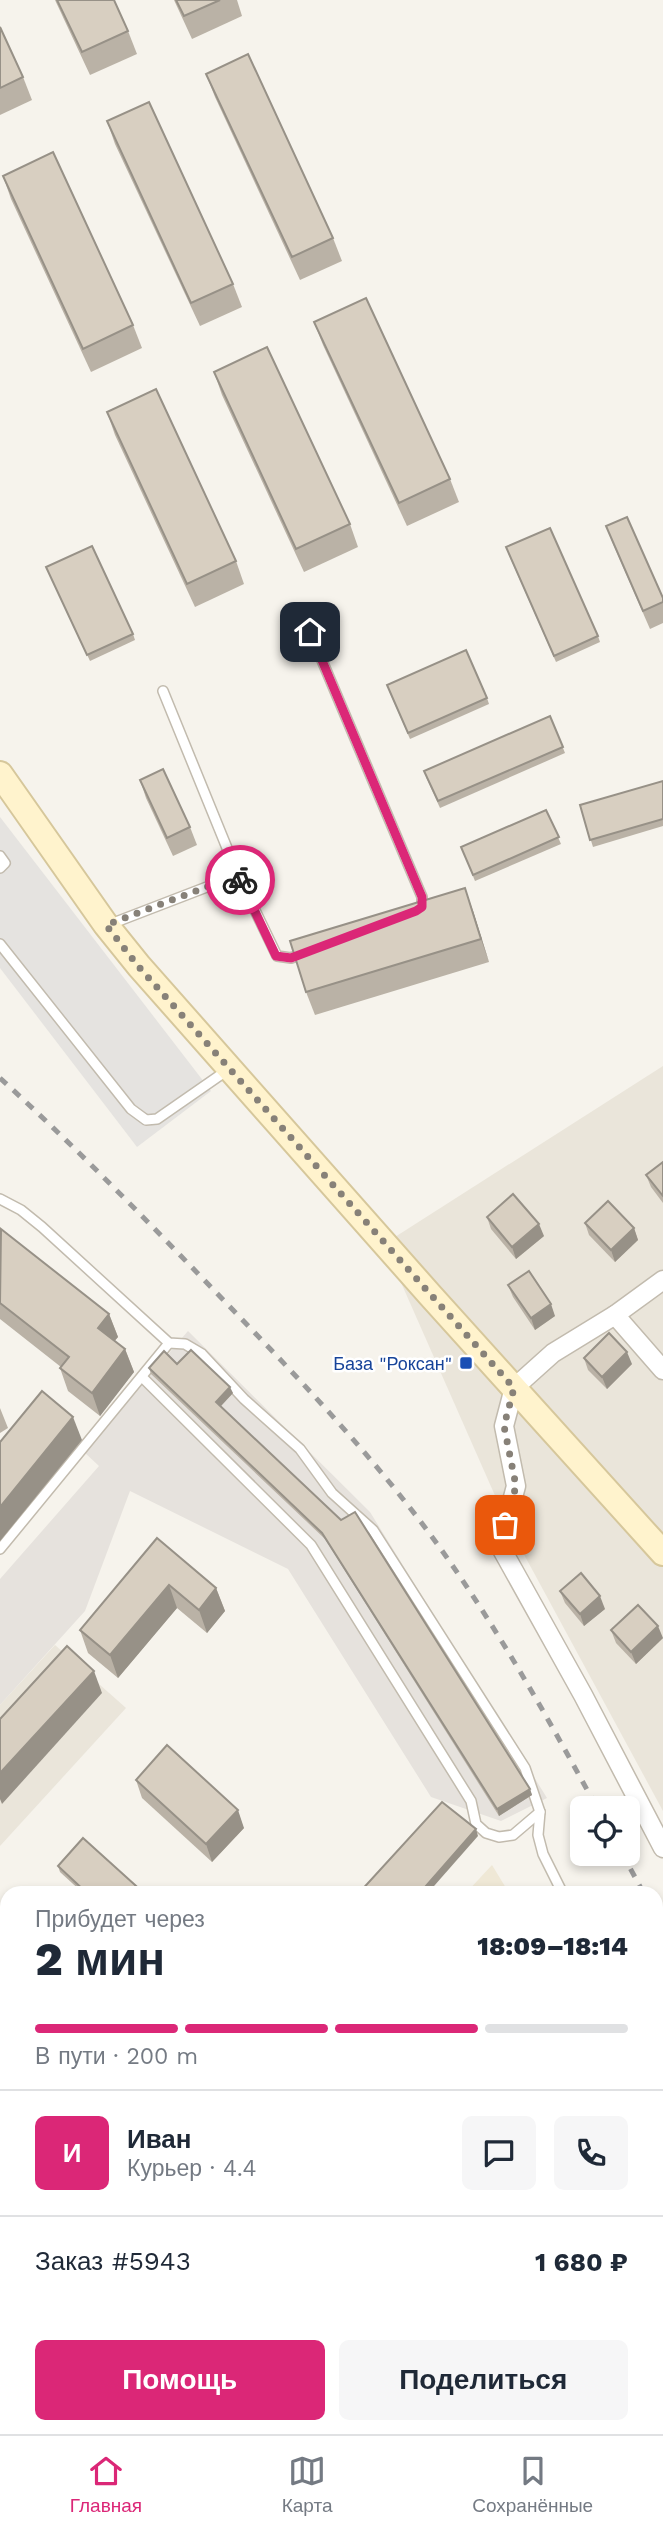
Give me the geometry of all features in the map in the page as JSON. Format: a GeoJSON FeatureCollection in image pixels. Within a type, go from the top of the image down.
{"type":"FeatureCollection","features":[{"type":"Feature","properties":{"kind":"street"},"geometry":{"type":"LineString","coordinates":[[0,774],[106,925],[139,967],[663,1553]]}},
{"type":"Feature","properties":{"kind":"street"},"geometry":{"type":"LineString","coordinates":[[663,1280],[615,1315],[553,1353],[514,1388],[504,1426],[516,1486],[500,1546],[663,1848]]}},
{"type":"Feature","properties":{"kind":"street"},"geometry":{"type":"LineString","coordinates":[[615,1315],[663,1370]]}},
{"type":"Feature","properties":{"kind":"lane"},"geometry":{"type":"LineString","coordinates":[[310,632],[422,897],[422,907],[416,911]]}},
{"type":"Feature","properties":{"kind":"lane"},"geometry":{"type":"LineString","coordinates":[[163,691],[238,875],[276,956],[291,958],[316,949]]}},
{"type":"Feature","properties":{"kind":"lane"},"geometry":{"type":"LineString","coordinates":[[0,856],[5,863],[0,867]]}},
{"type":"Feature","properties":{"kind":"lane"},"geometry":{"type":"LineString","coordinates":[[106,925],[238,875]]}},
{"type":"Feature","properties":{"kind":"lane"},"geometry":{"type":"LineString","coordinates":[[0,944],[131,1109],[146,1120],[157,1119],[231,1068]]}},
{"type":"Feature","properties":{"kind":"lane"},"geometry":{"type":"LineString","coordinates":[[0,1199],[21,1210],[43,1227],[169,1343],[185,1344],[202,1354],[244,1399],[300,1449],[332,1493],[373,1530],[526,1768],[540,1812],[538,1835],[543,1854],[559,1886]]}},
{"type":"Feature","properties":{"kind":"lane"},"geometry":{"type":"LineString","coordinates":[[0,1549],[169,1343]]}},
{"type":"Feature","properties":{"kind":"lane"},"geometry":{"type":"LineString","coordinates":[[142,1377],[311,1545],[471,1801],[476,1824],[486,1833],[499,1838],[513,1835],[540,1812]]}},
{"type":"Feature","properties":{"kind":"shaded area"},"geometry":{"type":"Polygon","coordinates":[[[0,817],[211,1091],[137,1147],[0,968],[0,817]]]}},
{"type":"Feature","properties":{"kind":"shaded area"},"geometry":{"type":"Polygon","coordinates":[[[663,1066],[663,1811],[508,1525],[384,1244],[663,1066]]]}},
{"type":"Feature","properties":{"kind":"shaded area"},"geometry":{"type":"Polygon","coordinates":[[[188,1331],[370,1512],[547,1798],[501,1821],[431,1797],[288,1569],[130,1491],[85,1611],[0,1705],[0,1579],[99,1466],[84,1452],[188,1331]]]}},
{"type":"Feature","properties":{"kind":"shaded area"},"geometry":{"type":"Polygon","coordinates":[[[55,1645],[126,1708],[0,1846],[0,1705],[55,1645]]]}},
{"type":"Feature","properties":{"kind":"shaded area"},"geometry":{"type":"Polygon","coordinates":[[[492,1865],[505,1886],[472,1886],[492,1865]]]}},
{"type":"Feature","properties":{"kind":"building"},"geometry":{"type":"Polygon","coordinates":[[[57,0],[114,0],[128,31],[82,52],[57,0]]]}},
{"type":"Feature","properties":{"kind":"building"},"geometry":{"type":"Polygon","coordinates":[[[176,0],[220,0],[184,16],[176,0]]]}},
{"type":"Feature","properties":{"kind":"building"},"geometry":{"type":"Polygon","coordinates":[[[0,27],[23,77],[0,88],[0,27]]]}},
{"type":"Feature","properties":{"kind":"building"},"geometry":{"type":"Polygon","coordinates":[[[248,54],[333,238],[292,257],[206,74],[248,54]]]}},
{"type":"Feature","properties":{"kind":"building"},"geometry":{"type":"Polygon","coordinates":[[[149,102],[233,284],[191,303],[107,121],[149,102]]]}},
{"type":"Feature","properties":{"kind":"building"},"geometry":{"type":"Polygon","coordinates":[[[53,152],[133,325],[83,349],[3,176],[53,152]]]}},
{"type":"Feature","properties":{"kind":"building"},"geometry":{"type":"Polygon","coordinates":[[[366,298],[450,479],[399,503],[314,322],[366,298]]]}},
{"type":"Feature","properties":{"kind":"building"},"geometry":{"type":"Polygon","coordinates":[[[267,347],[350,524],[296,549],[214,372],[267,347]]]}},
{"type":"Feature","properties":{"kind":"building"},"geometry":{"type":"Polygon","coordinates":[[[156,389],[236,561],[187,584],[107,412],[156,389]]]}},
{"type":"Feature","properties":{"kind":"building"},"geometry":{"type":"Polygon","coordinates":[[[627,517],[663,598],[663,602],[643,611],[606,526],[627,517]]]}},
{"type":"Feature","properties":{"kind":"building"},"geometry":{"type":"Polygon","coordinates":[[[550,528],[598,636],[554,656],[506,547],[550,528]]]}},
{"type":"Feature","properties":{"kind":"building"},"geometry":{"type":"Polygon","coordinates":[[[92,546],[133,634],[87,655],[46,567],[92,546]]]}},
{"type":"Feature","properties":{"kind":"building"},"geometry":{"type":"Polygon","coordinates":[[[466,650],[487,698],[408,733],[387,685],[466,650]]]}},
{"type":"Feature","properties":{"kind":"building"},"geometry":{"type":"Polygon","coordinates":[[[550,716],[563,747],[438,801],[424,771],[550,716]]]}},
{"type":"Feature","properties":{"kind":"building"},"geometry":{"type":"Polygon","coordinates":[[[163,769],[190,827],[167,838],[140,780],[163,769]]]}},
{"type":"Feature","properties":{"kind":"building"},"geometry":{"type":"Polygon","coordinates":[[[663,781],[663,819],[590,840],[580,805],[663,781]]]}},
{"type":"Feature","properties":{"kind":"building"},"geometry":{"type":"Polygon","coordinates":[[[546,810],[559,837],[473,875],[461,847],[546,810]]]}},
{"type":"Feature","properties":{"kind":"building"},"geometry":{"type":"Polygon","coordinates":[[[465,888],[481,939],[306,992],[290,941],[465,888]]]}},
{"type":"Feature","properties":{"kind":"building"},"geometry":{"type":"Polygon","coordinates":[[[663,1162],[663,1196],[646,1175],[663,1162]]]}},
{"type":"Feature","properties":{"kind":"building"},"geometry":{"type":"Polygon","coordinates":[[[513,1194],[539,1224],[512,1247],[487,1217],[513,1194]]]}},
{"type":"Feature","properties":{"kind":"building"},"geometry":{"type":"Polygon","coordinates":[[[608,1201],[634,1228],[611,1250],[585,1223],[608,1201]]]}},
{"type":"Feature","properties":{"kind":"building"},"geometry":{"type":"Polygon","coordinates":[[[1,1229],[109,1314],[98,1328],[125,1349],[92,1393],[60,1368],[69,1357],[0,1303],[1,1229]]]}},
{"type":"Feature","properties":{"kind":"building"},"geometry":{"type":"Polygon","coordinates":[[[529,1271],[551,1304],[531,1318],[508,1285],[529,1271]]]}},
{"type":"Feature","properties":{"kind":"building"},"geometry":{"type":"Polygon","coordinates":[[[609,1333],[627,1352],[602,1377],[584,1358],[609,1333]]]}},
{"type":"Feature","properties":{"kind":"building"},"geometry":{"type":"Polygon","coordinates":[[[191,1350],[230,1387],[216,1402],[341,1520],[355,1512],[530,1789],[497,1809],[322,1533],[149,1368],[164,1351],[177,1364],[191,1350]]]}},
{"type":"Feature","properties":{"kind":"building"},"geometry":{"type":"Polygon","coordinates":[[[42,1391],[73,1417],[0,1507],[0,1442],[42,1391]]]}},
{"type":"Feature","properties":{"kind":"building"},"geometry":{"type":"Polygon","coordinates":[[[157,1538],[216,1588],[199,1610],[169,1585],[110,1655],[80,1630],[157,1538]]]}},
{"type":"Feature","properties":{"kind":"building"},"geometry":{"type":"Polygon","coordinates":[[[581,1573],[600,1596],[580,1614],[560,1591],[581,1573]]]}},
{"type":"Feature","properties":{"kind":"building"},"geometry":{"type":"Polygon","coordinates":[[[638,1605],[658,1626],[631,1652],[611,1630],[638,1605]]]}},
{"type":"Feature","properties":{"kind":"building"},"geometry":{"type":"Polygon","coordinates":[[[67,1646],[94,1671],[0,1773],[0,1719],[67,1646]]]}},
{"type":"Feature","properties":{"kind":"building"},"geometry":{"type":"Polygon","coordinates":[[[167,1745],[238,1810],[206,1844],[136,1780],[167,1745]]]}},
{"type":"Feature","properties":{"kind":"building"},"geometry":{"type":"Polygon","coordinates":[[[442,1802],[476,1829],[426,1886],[365,1886],[442,1802]]]}},
{"type":"Feature","properties":{"kind":"building"},"geometry":{"type":"Polygon","coordinates":[[[83,1838],[136,1886],[79,1886],[58,1866],[83,1838]]]}},
{"type":"Feature","properties":{"kind":"railway"},"geometry":{"type":"LineString","coordinates":[[0,1078],[89,1163],[204,1280],[313,1395],[390,1483],[438,1545],[502,1641],[590,1796]]}},
{"type":"Feature","properties":{"kind":"railway"},"geometry":{"type":"LineString","coordinates":[[629,1866],[640,1886]]}},
{"type":"Feature","properties":{"kind":"way so far"},"geometry":{"type":"LineString","coordinates":[[240,880],[238,875],[106,925],[139,967],[514,1388],[504,1426],[516,1486],[505,1525]]}},
{"type":"Feature","properties":{"kind":"place","name":"База \"Роксан\""},"geometry":{"type":"Point","coordinates":[466,1363]}},
{"type":"Feature","properties":{"kind":"route"},"geometry":{"type":"LineString","coordinates":[[240,880],[276,956],[291,958],[422,907],[422,897],[310,632]]}}]}
